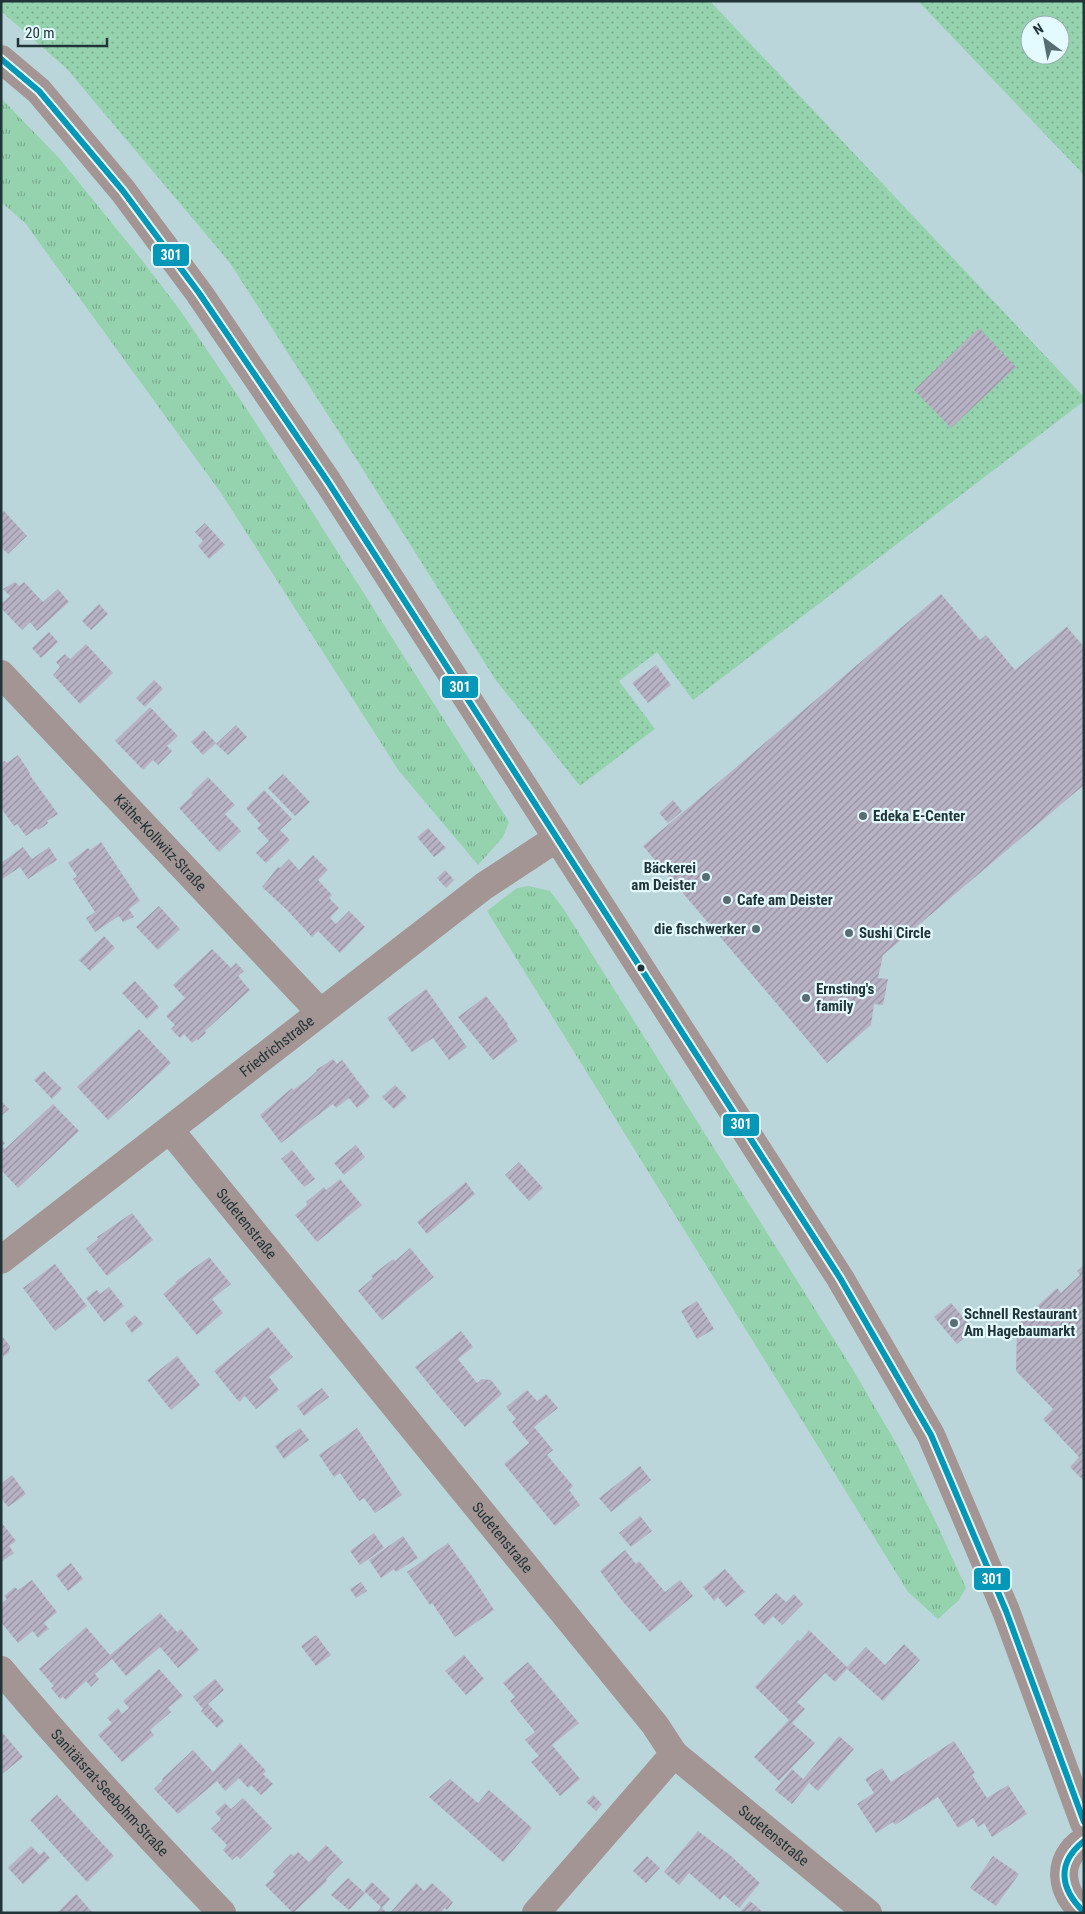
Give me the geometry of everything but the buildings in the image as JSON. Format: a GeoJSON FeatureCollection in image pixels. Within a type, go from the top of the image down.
{"type":"FeatureCollection","features":[{"type":"Feature","properties":{"kind":"street"},"geometry":{"type":"LineString","coordinates":[[1,59],[40,92],[123,191],[199,293],[328,482],[840,1278],[931,1435],[1006,1611],[1084,1823]]}},
{"type":"Feature","properties":{"kind":"street","name":"Käthe-Kollwitz-Straße"},"geometry":{"type":"LineString","coordinates":[[1,674],[320,1012]]}},
{"type":"Feature","properties":{"kind":"street","name":"Friedrichstraße"},"geometry":{"type":"LineString","coordinates":[[1,1260],[484,886],[557,838]]}},
{"type":"Feature","properties":{"kind":"street","name":"Sudetenstraße"},"geometry":{"type":"LineString","coordinates":[[170,1130],[649,1717],[674,1754],[868,1913]]}},
{"type":"Feature","properties":{"kind":"street","name":"Sanitätsrat-Seebohm-Straße"},"geometry":{"type":"LineString","coordinates":[[1,1670],[111,1795],[222,1913]]}},
{"type":"Feature","properties":{"kind":"street"},"geometry":{"type":"LineString","coordinates":[[536,1913],[674,1754]]}},
{"type":"Feature","properties":{"kind":"street"},"geometry":{"type":"LineString","coordinates":[[1075,1910],[1065,1888],[1064,1868],[1073,1850],[1084,1841]]}},
{"type":"Feature","properties":{"kind":"green space"},"geometry":{"type":"Polygon","coordinates":[[[1,1],[710,1],[1084,397],[1084,401],[693,700],[657,652],[619,681],[655,729],[580,786],[495,679],[230,263],[67,69],[1,11],[1,1]]]}},
{"type":"Feature","properties":{"kind":"green space"},"geometry":{"type":"Polygon","coordinates":[[[918,1],[1084,1],[1084,175],[918,1]]]}},
{"type":"Feature","properties":{"kind":"green space"},"geometry":{"type":"Polygon","coordinates":[[[1,98],[59,158],[180,310],[252,417],[509,822],[503,837],[478,865],[399,771],[221,493],[25,223],[1,202],[1,98]]]}},
{"type":"Feature","properties":{"kind":"green space"},"geometry":{"type":"Polygon","coordinates":[[[529,886],[550,891],[565,911],[852,1368],[896,1443],[935,1520],[966,1588],[958,1601],[938,1619],[908,1592],[487,911],[517,888],[529,886]]]}},
{"type":"Feature","properties":{"kind":"transit line","name":"301"},"geometry":{"type":"LineString","coordinates":[[1,59],[39,91],[123,191],[199,293],[328,482],[840,1278],[931,1435],[1006,1611],[1084,1822]]}},
{"type":"Feature","properties":{"kind":"transit line","name":"301"},"geometry":{"type":"LineString","coordinates":[[1084,1841],[1069,1858],[1064,1876],[1070,1894],[1084,1912]]}},
{"type":"Feature","properties":{"kind":"place","name":"Edeka E-Center"},"geometry":{"type":"Point","coordinates":[863,816]}},
{"type":"Feature","properties":{"kind":"place","name":"Bäckerei am Deister"},"geometry":{"type":"Point","coordinates":[706,877]}},
{"type":"Feature","properties":{"kind":"place","name":"Cafe am Deister"},"geometry":{"type":"Point","coordinates":[727,900]}},
{"type":"Feature","properties":{"kind":"place","name":"die fischwerker"},"geometry":{"type":"Point","coordinates":[756,929]}},
{"type":"Feature","properties":{"kind":"place","name":"Sushi Circle"},"geometry":{"type":"Point","coordinates":[849,933]}},
{"type":"Feature","properties":{"kind":"place","name":"Ernsting's family"},"geometry":{"type":"Point","coordinates":[806,998]}},
{"type":"Feature","properties":{"kind":"place","name":"Schnell Restaurant Am Hagebaumarkt"},"geometry":{"type":"Point","coordinates":[954,1323]}}]}
